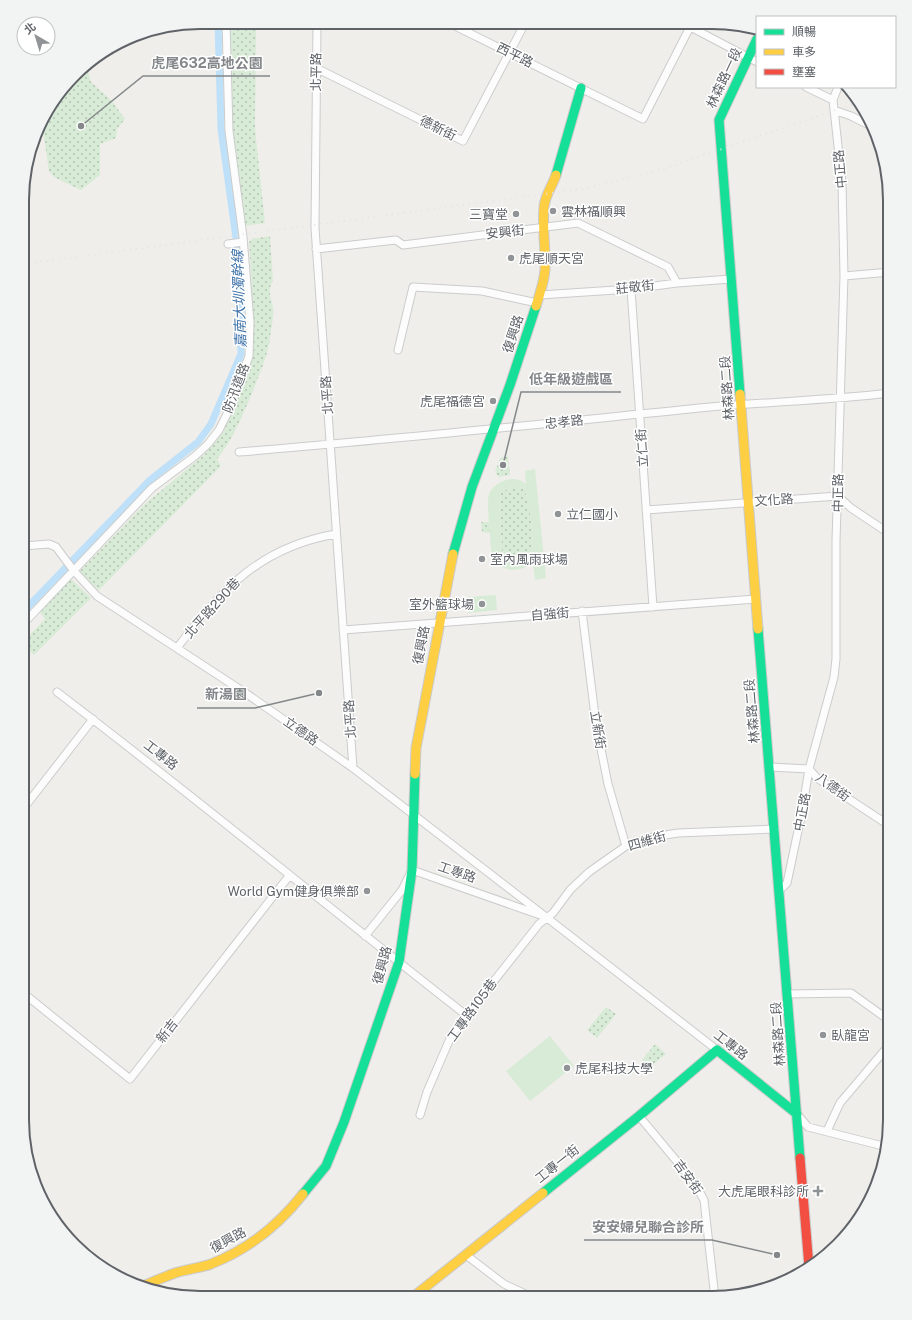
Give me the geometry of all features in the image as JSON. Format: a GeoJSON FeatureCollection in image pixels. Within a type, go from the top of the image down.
{"type":"FeatureCollection","features":[{"type":"Feature","properties":{"kind":"street","name":"防汛道路"},"geometry":{"type":"LineString","coordinates":[[29,618],[152,488],[195,456],[219,430],[249,356],[250,322],[243,242],[229,131],[226,29]]}},
{"type":"Feature","properties":{"kind":"street","name":"北平路"},"geometry":{"type":"LineString","coordinates":[[317,29],[316,249],[353,768]]}},
{"type":"Feature","properties":{"kind":"street","name":"西平路"},"geometry":{"type":"LineString","coordinates":[[462,29],[580,88]]}},
{"type":"Feature","properties":{"kind":"street","name":"德新街"},"geometry":{"type":"LineString","coordinates":[[316,68],[463,141],[522,29]]}},
{"type":"Feature","properties":{"kind":"street"},"geometry":{"type":"LineString","coordinates":[[580,88],[643,119],[689,29]]}},
{"type":"Feature","properties":{"kind":"street"},"geometry":{"type":"LineString","coordinates":[[698,29],[756,61]]}},
{"type":"Feature","properties":{"kind":"street","name":"林森路一段"},"geometry":{"type":"LineString","coordinates":[[720,153],[720,113],[756,41]]}},
{"type":"Feature","properties":{"kind":"street","name":"復興路"},"geometry":{"type":"LineString","coordinates":[[150,1283],[175,1273],[210,1264],[236,1252],[262,1236],[285,1217],[306,1193],[326,1166],[344,1122],[399,962],[412,870],[416,748],[453,556],[472,487],[494,429],[538,299],[545,270],[544,208],[546,195],[553,184],[580,88]]}},
{"type":"Feature","properties":{"kind":"street"},"geometry":{"type":"LineString","coordinates":[[808,88],[833,100]]}},
{"type":"Feature","properties":{"kind":"street","name":"中正路"},"geometry":{"type":"LineString","coordinates":[[779,891],[787,883],[809,769],[834,678],[836,659],[840,399],[844,276],[842,183],[833,100],[838,88]]}},
{"type":"Feature","properties":{"kind":"street"},"geometry":{"type":"LineString","coordinates":[[834,110],[865,124]]}},
{"type":"Feature","properties":{"kind":"street","name":"林森路二段"},"geometry":{"type":"LineString","coordinates":[[720,153],[809,1261]]}},
{"type":"Feature","properties":{"kind":"street","name":"安興街"},"geometry":{"type":"LineString","coordinates":[[316,249],[396,240],[402,245],[578,223],[668,267],[677,282]]}},
{"type":"Feature","properties":{"kind":"street"},"geometry":{"type":"LineString","coordinates":[[228,244],[243,242]]}},
{"type":"Feature","properties":{"kind":"street"},"geometry":{"type":"LineString","coordinates":[[844,276],[883,273]]}},
{"type":"Feature","properties":{"kind":"street","name":"莊敬街"},"geometry":{"type":"LineString","coordinates":[[398,350],[413,287],[482,291],[538,299],[631,289],[677,282],[731,279]]}},
{"type":"Feature","properties":{"kind":"street","name":"立仁街"},"geometry":{"type":"LineString","coordinates":[[631,289],[653,607]]}},
{"type":"Feature","properties":{"kind":"street","name":"忠孝路"},"geometry":{"type":"LineString","coordinates":[[239,452],[741,405],[883,395]]}},
{"type":"Feature","properties":{"kind":"street"},"geometry":{"type":"LineString","coordinates":[[838,496],[883,529]]}},
{"type":"Feature","properties":{"kind":"street","name":"文化路"},"geometry":{"type":"LineString","coordinates":[[646,510],[838,496]]}},
{"type":"Feature","properties":{"kind":"street","name":"北平路290巷"},"geometry":{"type":"LineString","coordinates":[[177,648],[228,588],[254,566],[282,549],[299,542],[336,534]]}},
{"type":"Feature","properties":{"kind":"street","name":"立德路"},"geometry":{"type":"LineString","coordinates":[[29,546],[49,544],[56,547],[73,570],[97,596],[247,694],[353,768],[546,917]]}},
{"type":"Feature","properties":{"kind":"street","name":"自強街"},"geometry":{"type":"LineString","coordinates":[[343,630],[756,599]]}},
{"type":"Feature","properties":{"kind":"street","name":"立新街"},"geometry":{"type":"LineString","coordinates":[[582,611],[596,724],[608,784],[626,846]]}},
{"type":"Feature","properties":{"kind":"street","name":"工專路"},"geometry":{"type":"LineString","coordinates":[[57,692],[466,1015]]}},
{"type":"Feature","properties":{"kind":"street"},"geometry":{"type":"LineString","coordinates":[[29,800],[93,719]]}},
{"type":"Feature","properties":{"kind":"street","name":"八德街"},"geometry":{"type":"LineString","coordinates":[[770,767],[809,769],[817,778],[883,821]]}},
{"type":"Feature","properties":{"kind":"street","name":"四維街"},"geometry":{"type":"LineString","coordinates":[[546,917],[553,912],[570,890],[589,872],[626,846],[653,837],[678,833],[775,829]]}},
{"type":"Feature","properties":{"kind":"street"},"geometry":{"type":"LineString","coordinates":[[365,936],[402,890],[412,870]]}},
{"type":"Feature","properties":{"kind":"street","name":"工專路"},"geometry":{"type":"LineString","coordinates":[[412,870],[546,917],[797,1114],[808,1127],[881,1146]]}},
{"type":"Feature","properties":{"kind":"street","name":"新吉"},"geometry":{"type":"LineString","coordinates":[[29,998],[130,1079],[289,876]]}},
{"type":"Feature","properties":{"kind":"street","name":"工專路105巷"},"geometry":{"type":"LineString","coordinates":[[420,1115],[436,1069],[452,1034],[546,917]]}},
{"type":"Feature","properties":{"kind":"street"},"geometry":{"type":"LineString","coordinates":[[788,994],[851,993],[883,1016]]}},
{"type":"Feature","properties":{"kind":"street","name":"工專一街"},"geometry":{"type":"LineString","coordinates":[[421,1291],[639,1116],[717,1050]]}},
{"type":"Feature","properties":{"kind":"street"},"geometry":{"type":"LineString","coordinates":[[827,1131],[840,1103],[883,1052]]}},
{"type":"Feature","properties":{"kind":"street","name":"吉安街"},"geometry":{"type":"LineString","coordinates":[[639,1116],[694,1182],[704,1200],[713,1291]]}},
{"type":"Feature","properties":{"kind":"street"},"geometry":{"type":"LineString","coordinates":[[466,1255],[504,1284],[518,1291]]}},
{"type":"Feature","properties":{"kind":"green space"},"geometry":{"type":"Polygon","coordinates":[[[230,29],[256,29],[255,129],[265,223],[244,226],[233,129],[230,29]]]}},
{"type":"Feature","properties":{"kind":"green space"},"geometry":{"type":"Polygon","coordinates":[[[88,70],[91,82],[111,100],[125,119],[117,129],[116,138],[100,144],[100,175],[81,190],[54,177],[49,171],[43,132],[52,114],[64,96],[88,70]]]}},
{"type":"Feature","properties":{"kind":"green space"},"geometry":{"type":"Polygon","coordinates":[[[270,236],[273,281],[270,291],[273,311],[269,345],[263,365],[241,418],[233,435],[217,459],[221,466],[99,590],[80,571],[144,505],[205,454],[224,430],[247,375],[254,348],[249,242],[252,239],[270,236]]]}},
{"type":"Feature","properties":{"kind":"green space"},"geometry":{"type":"Polygon","coordinates":[[[508,456],[510,475],[499,477],[495,472],[500,458],[508,456]]]}},
{"type":"Feature","properties":{"kind":"green space"},"geometry":{"type":"Polygon","coordinates":[[[535,469],[546,578],[535,580],[533,562],[521,569],[508,569],[497,563],[493,558],[491,551],[488,513],[489,494],[496,485],[506,480],[516,479],[526,484],[525,471],[535,469]],[[512,486],[501,493],[499,501],[502,550],[506,558],[518,561],[531,554],[532,549],[530,510],[526,493],[523,488],[512,486]]]}},
{"type":"Feature","properties":{"kind":"green space"},"geometry":{"type":"Polygon","coordinates":[[[512,486],[523,488],[526,493],[530,510],[532,531],[531,554],[518,561],[506,558],[502,550],[499,501],[501,493],[512,486]]]}},
{"type":"Feature","properties":{"kind":"green space"},"geometry":{"type":"Polygon","coordinates":[[[481,522],[489,522],[490,533],[482,532],[481,522]]]}},
{"type":"Feature","properties":{"kind":"green space"},"geometry":{"type":"Polygon","coordinates":[[[71,579],[91,598],[34,655],[29,650],[29,636],[45,619],[40,612],[71,579]]]}},
{"type":"Feature","properties":{"kind":"green space","name":"室外籃球場"},"geometry":{"type":"Polygon","coordinates":[[[496,595],[497,610],[468,613],[467,597],[496,595]]]}},
{"type":"Feature","properties":{"kind":"green space"},"geometry":{"type":"Polygon","coordinates":[[[606,1007],[616,1014],[597,1038],[587,1030],[606,1007]]]}},
{"type":"Feature","properties":{"kind":"green space"},"geometry":{"type":"Polygon","coordinates":[[[550,1036],[574,1066],[530,1101],[506,1071],[550,1036]]]}},
{"type":"Feature","properties":{"kind":"green space"},"geometry":{"type":"Polygon","coordinates":[[[655,1044],[666,1054],[650,1067],[642,1060],[655,1044]]]}},
{"type":"Feature","properties":{"kind":"waterway","name":"嘉南大圳濁幹線"},"geometry":{"type":"LineString","coordinates":[[29,606],[150,480],[198,442],[211,424],[241,354],[240,267],[221,129],[218,29]]}},
{"type":"Feature","properties":{"kind":"railway"},"geometry":{"type":"LineString","coordinates":[[29,263],[582,189],[664,169],[853,104]]}},
{"type":"Feature","properties":{"kind":"traffic: fast"},"geometry":{"type":"LineString","coordinates":[[740,394],[719,120],[756,41]]}},
{"type":"Feature","properties":{"kind":"traffic: fast"},"geometry":{"type":"LineString","coordinates":[[556,175],[581,88]]}},
{"type":"Feature","properties":{"kind":"traffic: fast"},"geometry":{"type":"LineString","coordinates":[[453,554],[472,487],[510,385],[536,306]]}},
{"type":"Feature","properties":{"kind":"traffic: fast"},"geometry":{"type":"LineString","coordinates":[[758,629],[800,1158]]}},
{"type":"Feature","properties":{"kind":"traffic: fast"},"geometry":{"type":"LineString","coordinates":[[303,1194],[326,1166],[344,1122],[399,962],[412,870],[415,774]]}},
{"type":"Feature","properties":{"kind":"traffic: fast"},"geometry":{"type":"LineString","coordinates":[[543,1193],[639,1116],[717,1050],[797,1114]]}},
{"type":"Feature","properties":{"kind":"traffic: slow"},"geometry":{"type":"LineString","coordinates":[[536,306],[543,284],[545,270],[543,223],[545,203],[556,175]]}},
{"type":"Feature","properties":{"kind":"traffic: slow"},"geometry":{"type":"LineString","coordinates":[[740,394],[758,629]]}},
{"type":"Feature","properties":{"kind":"traffic: slow"},"geometry":{"type":"LineString","coordinates":[[415,774],[416,748],[453,554]]}},
{"type":"Feature","properties":{"kind":"traffic: slow"},"geometry":{"type":"LineString","coordinates":[[420,1291],[543,1193]]}},
{"type":"Feature","properties":{"kind":"traffic: slow"},"geometry":{"type":"LineString","coordinates":[[150,1283],[184,1270],[211,1264],[250,1244],[273,1226],[303,1194]]}},
{"type":"Feature","properties":{"kind":"traffic: jam"},"geometry":{"type":"LineString","coordinates":[[800,1158],[809,1261]]}},
{"type":"Feature","properties":{"kind":"place","name":"虎尾632高地公園"},"geometry":{"type":"Point","coordinates":[81,126]}},
{"type":"Feature","properties":{"kind":"place","name":"雲林福順興"},"geometry":{"type":"Point","coordinates":[553,211]}},
{"type":"Feature","properties":{"kind":"place","name":"三寶堂"},"geometry":{"type":"Point","coordinates":[516,214]}},
{"type":"Feature","properties":{"kind":"place","name":"虎尾順天宮"},"geometry":{"type":"Point","coordinates":[511,258]}},
{"type":"Feature","properties":{"kind":"place","name":"虎尾福德宮"},"geometry":{"type":"Point","coordinates":[493,401]}},
{"type":"Feature","properties":{"kind":"place","name":"低年級遊戲區"},"geometry":{"type":"Point","coordinates":[503,465]}},
{"type":"Feature","properties":{"kind":"place","name":"立仁國小"},"geometry":{"type":"Point","coordinates":[558,514]}},
{"type":"Feature","properties":{"kind":"place","name":"室內風雨球場"},"geometry":{"type":"Point","coordinates":[482,559]}},
{"type":"Feature","properties":{"kind":"place","name":"室外籃球場"},"geometry":{"type":"Point","coordinates":[482,604]}},
{"type":"Feature","properties":{"kind":"place","name":"新湯園"},"geometry":{"type":"Point","coordinates":[319,693]}},
{"type":"Feature","properties":{"kind":"place","name":"World Gym健身俱樂部"},"geometry":{"type":"Point","coordinates":[367,891]}},
{"type":"Feature","properties":{"kind":"place","name":"臥龍宮"},"geometry":{"type":"Point","coordinates":[823,1035]}},
{"type":"Feature","properties":{"kind":"place","name":"虎尾科技大學"},"geometry":{"type":"Point","coordinates":[567,1068]}},
{"type":"Feature","properties":{"kind":"place","name":"大虎尾眼科診所"},"geometry":{"type":"Point","coordinates":[818,1191]}},
{"type":"Feature","properties":{"kind":"place","name":"安安婦兒聯合診所"},"geometry":{"type":"Point","coordinates":[777,1255]}}]}
